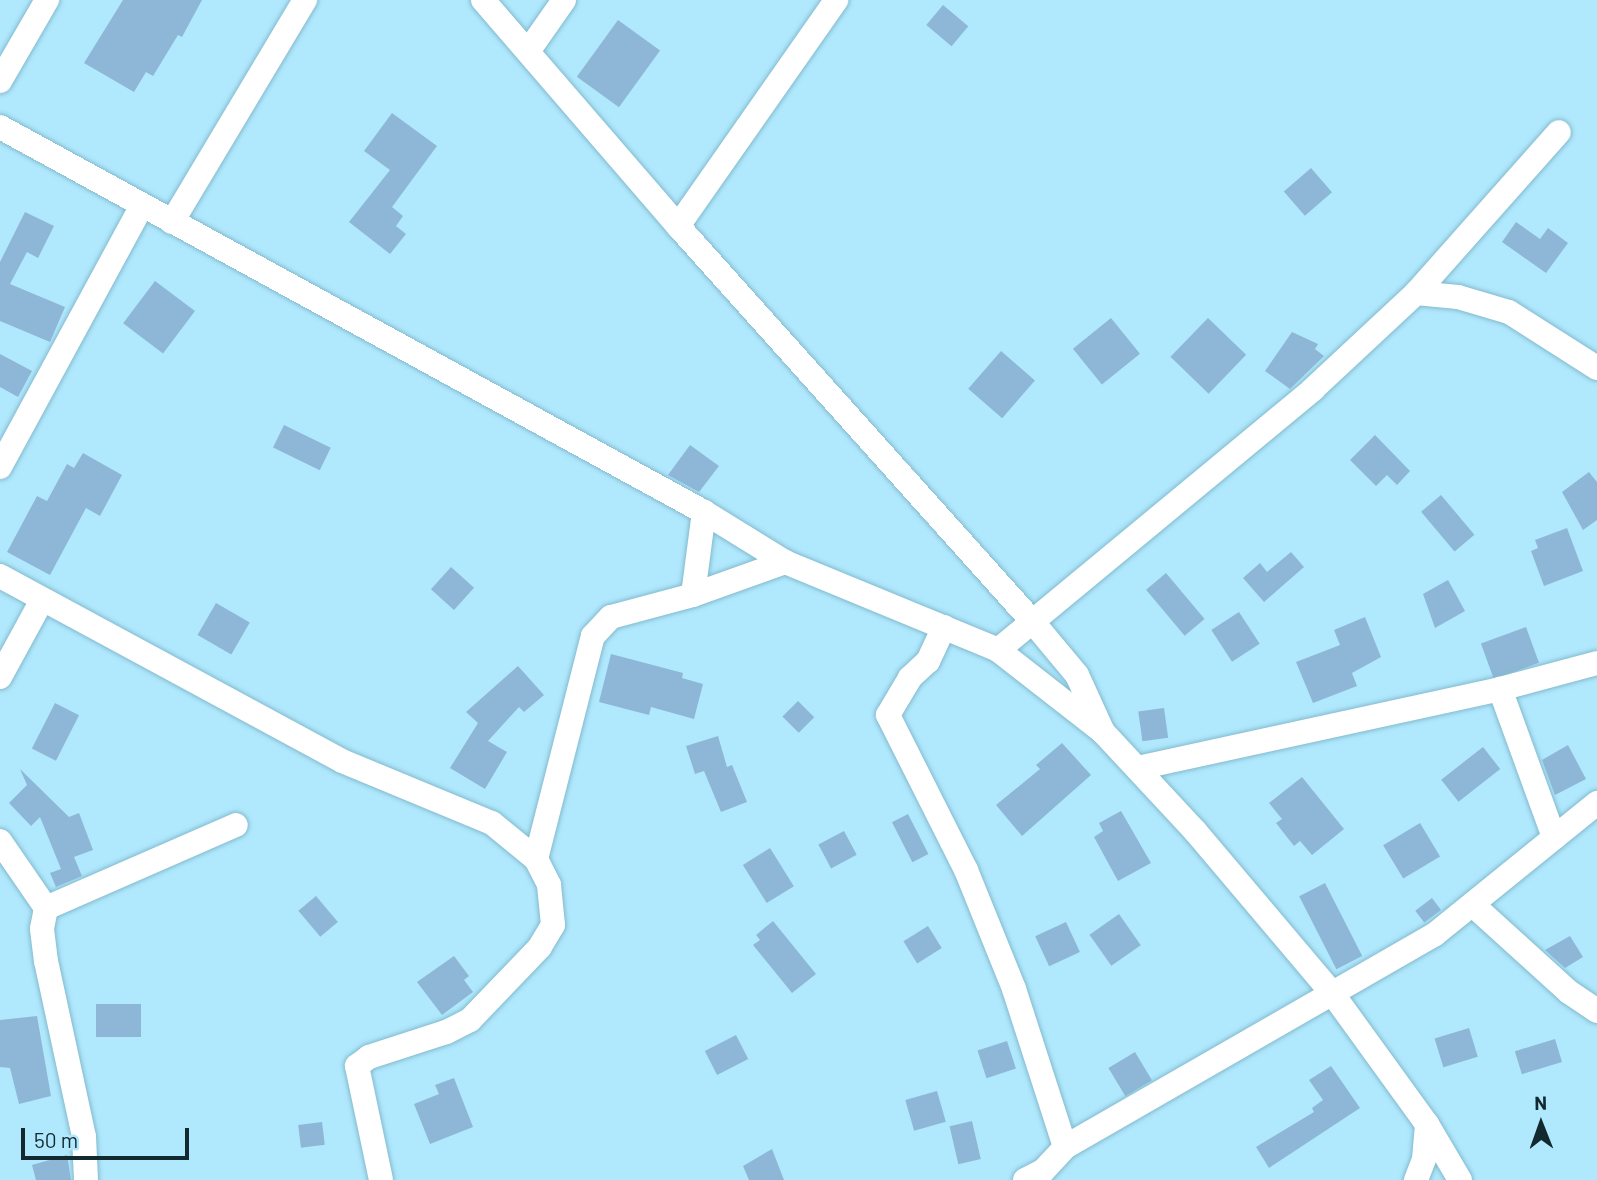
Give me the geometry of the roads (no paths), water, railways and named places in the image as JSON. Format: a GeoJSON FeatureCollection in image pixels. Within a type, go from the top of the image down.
{"type":"FeatureCollection","features":[{"type":"Feature","properties":{"kind":"street"},"geometry":{"type":"LineString","coordinates":[[0,81],[47,0]]}},
{"type":"Feature","properties":{"kind":"street"},"geometry":{"type":"LineString","coordinates":[[172,222],[305,0]]}},
{"type":"Feature","properties":{"kind":"street"},"geometry":{"type":"LineString","coordinates":[[483,0],[530,50],[678,226],[1032,621],[1077,675],[1104,732]]}},
{"type":"Feature","properties":{"kind":"street"},"geometry":{"type":"LineString","coordinates":[[530,50],[564,0]]}},
{"type":"Feature","properties":{"kind":"street"},"geometry":{"type":"LineString","coordinates":[[678,226],[836,0]]}},
{"type":"Feature","properties":{"kind":"street"},"geometry":{"type":"LineString","coordinates":[[0,127],[704,512],[785,562],[998,650],[1104,732],[1138,768],[1332,993],[1427,1124],[1461,1180]]}},
{"type":"Feature","properties":{"kind":"street"},"geometry":{"type":"LineString","coordinates":[[998,650],[1313,389],[1416,293],[1559,132]]}},
{"type":"Feature","properties":{"kind":"street"},"geometry":{"type":"LineString","coordinates":[[0,467],[142,205]]}},
{"type":"Feature","properties":{"kind":"street"},"geometry":{"type":"LineString","coordinates":[[1416,293],[1458,297],[1509,312],[1597,368]]}},
{"type":"Feature","properties":{"kind":"street"},"geometry":{"type":"LineString","coordinates":[[693,595],[704,512]]}},
{"type":"Feature","properties":{"kind":"street"},"geometry":{"type":"LineString","coordinates":[[536,859],[593,636],[611,617],[693,595],[785,562]]}},
{"type":"Feature","properties":{"kind":"street"},"geometry":{"type":"LineString","coordinates":[[0,576],[342,761],[492,823],[536,859],[550,885],[553,925],[540,947],[470,1020],[446,1032],[369,1057],[357,1066],[381,1180]]}},
{"type":"Feature","properties":{"kind":"street"},"geometry":{"type":"LineString","coordinates":[[0,677],[42,600]]}},
{"type":"Feature","properties":{"kind":"street"},"geometry":{"type":"LineString","coordinates":[[944,627],[928,661],[910,678],[888,715],[975,894],[1014,989],[1065,1147]]}},
{"type":"Feature","properties":{"kind":"street"},"geometry":{"type":"LineString","coordinates":[[1138,768],[1500,690],[1597,663]]}},
{"type":"Feature","properties":{"kind":"street"},"geometry":{"type":"LineString","coordinates":[[1500,690],[1554,837]]}},
{"type":"Feature","properties":{"kind":"street"},"geometry":{"type":"LineString","coordinates":[[1037,1177],[1065,1147],[1434,935],[1597,803]]}},
{"type":"Feature","properties":{"kind":"street"},"geometry":{"type":"LineString","coordinates":[[47,908],[236,825]]}},
{"type":"Feature","properties":{"kind":"street"},"geometry":{"type":"LineString","coordinates":[[0,841],[47,908],[42,929],[46,961],[84,1137],[86,1180]]}},
{"type":"Feature","properties":{"kind":"street"},"geometry":{"type":"LineString","coordinates":[[1473,905],[1569,992],[1597,1010]]}},
{"type":"Feature","properties":{"kind":"street"},"geometry":{"type":"LineString","coordinates":[[1416,1180],[1424,1159],[1427,1124]]}}]}
